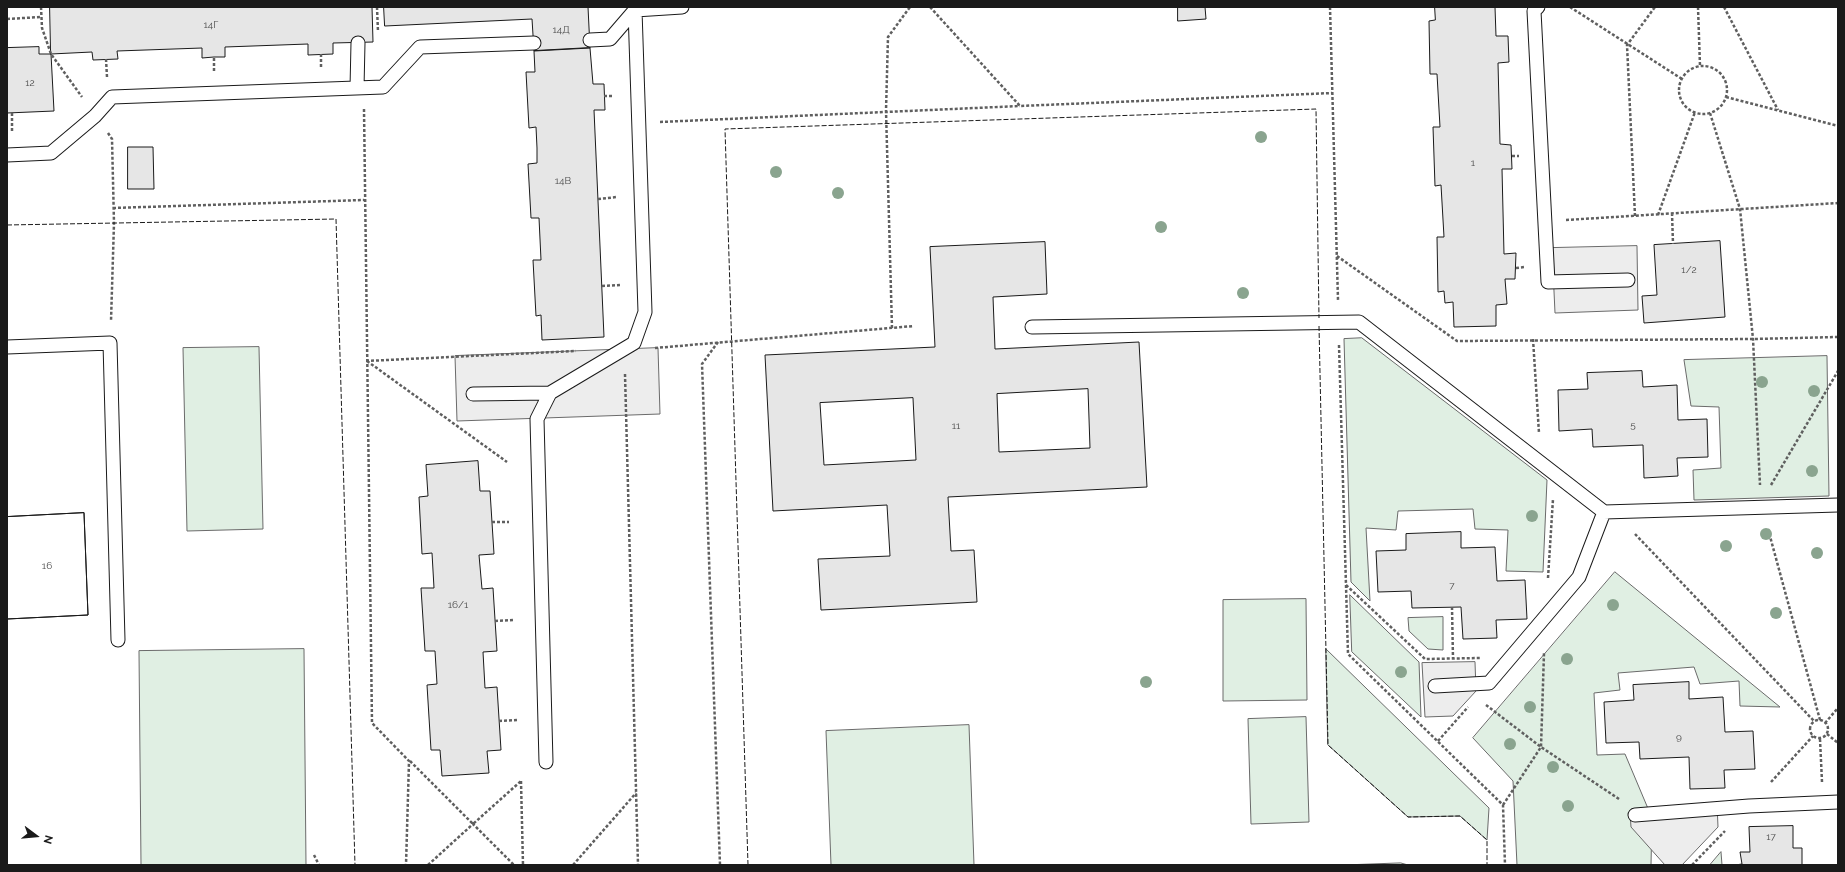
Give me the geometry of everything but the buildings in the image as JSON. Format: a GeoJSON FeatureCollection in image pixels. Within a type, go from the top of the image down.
{"type":"FeatureCollection","features":[{"type":"Feature","properties":{"kind":"lane"},"geometry":{"type":"LineString","coordinates":[[590,40],[610,39],[635,10],[682,7]]}},
{"type":"Feature","properties":{"kind":"lane"},"geometry":{"type":"LineString","coordinates":[[1538,7],[1534,11],[1548,282],[1628,280]]}},
{"type":"Feature","properties":{"kind":"lane"},"geometry":{"type":"LineString","coordinates":[[472,394],[550,393],[634,343],[645,312],[635,10]]}},
{"type":"Feature","properties":{"kind":"lane"},"geometry":{"type":"LineString","coordinates":[[357,88],[358,42]]}},
{"type":"Feature","properties":{"kind":"lane"},"geometry":{"type":"LineString","coordinates":[[7,155],[51,153],[95,116],[112,97],[384,87],[420,47],[534,43]]}},
{"type":"Feature","properties":{"kind":"lane"},"geometry":{"type":"LineString","coordinates":[[1032,327],[1358,322],[1608,511],[1761,505],[1838,505]]}},
{"type":"Feature","properties":{"kind":"lane"},"geometry":{"type":"LineString","coordinates":[[7,347],[110,343],[118,640]]}},
{"type":"Feature","properties":{"kind":"lane"},"geometry":{"type":"LineString","coordinates":[[546,762],[537,419],[550,393]]}},
{"type":"Feature","properties":{"kind":"lane"},"geometry":{"type":"LineString","coordinates":[[1435,686],[1488,683],[1579,577],[1608,511]]}},
{"type":"Feature","properties":{"kind":"lane"},"geometry":{"type":"LineString","coordinates":[[1635,815],[1749,806],[1838,802]]}},
{"type":"Feature","properties":{"kind":"path"},"geometry":{"type":"LineString","coordinates":[[41,7],[42,28],[51,54],[112,139],[113,208],[110,343]]}},
{"type":"Feature","properties":{"kind":"path"},"geometry":{"type":"LineString","coordinates":[[892,328],[886,111],[888,37],[910,7]]}},
{"type":"Feature","properties":{"kind":"path"},"geometry":{"type":"LineString","coordinates":[[930,7],[1020,106]]}},
{"type":"Feature","properties":{"kind":"path"},"geometry":{"type":"LineString","coordinates":[[1330,7],[1348,654],[1503,805],[1505,865]]}},
{"type":"Feature","properties":{"kind":"path"},"geometry":{"type":"LineString","coordinates":[[1570,7],[1682,79]]}},
{"type":"Feature","properties":{"kind":"path"},"geometry":{"type":"LineString","coordinates":[[1635,216],[1627,45],[1655,7]]}},
{"type":"Feature","properties":{"kind":"path"},"geometry":{"type":"LineString","coordinates":[[1698,7],[1700,66]]}},
{"type":"Feature","properties":{"kind":"path"},"geometry":{"type":"LineString","coordinates":[[1724,7],[1778,110]]}},
{"type":"Feature","properties":{"kind":"path"},"geometry":{"type":"LineString","coordinates":[[7,19],[41,16]]}},
{"type":"Feature","properties":{"kind":"path"},"geometry":{"type":"LineString","coordinates":[[106,59],[107,80]]}},
{"type":"Feature","properties":{"kind":"path"},"geometry":{"type":"LineString","coordinates":[[1700,66],[1716,69],[1726,81],[1726,97],[1717,109],[1710,113],[1702,114],[1695,112],[1683,102],[1680,95],[1682,79],[1686,73],[1700,66]]}},
{"type":"Feature","properties":{"kind":"path"},"geometry":{"type":"LineString","coordinates":[[639,124],[886,111],[1332,93]]}},
{"type":"Feature","properties":{"kind":"path"},"geometry":{"type":"LineString","coordinates":[[604,96],[612,96]]}},
{"type":"Feature","properties":{"kind":"path"},"geometry":{"type":"LineString","coordinates":[[1726,97],[1838,126]]}},
{"type":"Feature","properties":{"kind":"path"},"geometry":{"type":"LineString","coordinates":[[1658,214],[1695,112]]}},
{"type":"Feature","properties":{"kind":"path"},"geometry":{"type":"LineString","coordinates":[[12,113],[12,134]]}},
{"type":"Feature","properties":{"kind":"path"},"geometry":{"type":"LineString","coordinates":[[1710,113],[1740,209],[1753,339],[1761,505],[1820,720]]}},
{"type":"Feature","properties":{"kind":"path"},"geometry":{"type":"LineString","coordinates":[[364,115],[366,361],[372,723],[514,865]]}},
{"type":"Feature","properties":{"kind":"path"},"geometry":{"type":"LineString","coordinates":[[598,199],[617,197]]}},
{"type":"Feature","properties":{"kind":"path"},"geometry":{"type":"LineString","coordinates":[[113,208],[364,200]]}},
{"type":"Feature","properties":{"kind":"path"},"geometry":{"type":"LineString","coordinates":[[1545,222],[1838,203]]}},
{"type":"Feature","properties":{"kind":"path"},"geometry":{"type":"LineString","coordinates":[[1672,213],[1673,244]]}},
{"type":"Feature","properties":{"kind":"path"},"geometry":{"type":"LineString","coordinates":[[1337,256],[1457,341],[1533,339],[1753,339],[1838,337]]}},
{"type":"Feature","properties":{"kind":"path"},"geometry":{"type":"LineString","coordinates":[[602,286],[622,285]]}},
{"type":"Feature","properties":{"kind":"path"},"geometry":{"type":"LineString","coordinates":[[638,865],[624,350],[914,326]]}},
{"type":"Feature","properties":{"kind":"path"},"geometry":{"type":"LineString","coordinates":[[1533,339],[1539,440]]}},
{"type":"Feature","properties":{"kind":"path"},"geometry":{"type":"LineString","coordinates":[[718,342],[702,364],[720,865]]}},
{"type":"Feature","properties":{"kind":"path"},"geometry":{"type":"LineString","coordinates":[[366,361],[578,351]]}},
{"type":"Feature","properties":{"kind":"path"},"geometry":{"type":"LineString","coordinates":[[366,361],[507,462]]}},
{"type":"Feature","properties":{"kind":"path"},"geometry":{"type":"LineString","coordinates":[[1761,505],[1838,371]]}},
{"type":"Feature","properties":{"kind":"path"},"geometry":{"type":"LineString","coordinates":[[1608,511],[1814,721]]}},
{"type":"Feature","properties":{"kind":"path"},"geometry":{"type":"LineString","coordinates":[[492,522],[510,522]]}},
{"type":"Feature","properties":{"kind":"path"},"geometry":{"type":"LineString","coordinates":[[1346,584],[1425,659],[1484,658]]}},
{"type":"Feature","properties":{"kind":"path"},"geometry":{"type":"LineString","coordinates":[[1452,607],[1454,659]]}},
{"type":"Feature","properties":{"kind":"path"},"geometry":{"type":"LineString","coordinates":[[495,621],[514,620]]}},
{"type":"Feature","properties":{"kind":"path"},"geometry":{"type":"LineString","coordinates":[[1482,702],[1541,747],[1622,801]]}},
{"type":"Feature","properties":{"kind":"path"},"geometry":{"type":"LineString","coordinates":[[1438,741],[1471,703]]}},
{"type":"Feature","properties":{"kind":"path"},"geometry":{"type":"LineString","coordinates":[[1825,722],[1838,708]]}},
{"type":"Feature","properties":{"kind":"path"},"geometry":{"type":"LineString","coordinates":[[499,721],[518,720]]}},
{"type":"Feature","properties":{"kind":"path"},"geometry":{"type":"LineString","coordinates":[[1820,720],[1825,722],[1828,728],[1827,734],[1820,739],[1813,736],[1810,731],[1810,726],[1814,721],[1820,720]]}},
{"type":"Feature","properties":{"kind":"path"},"geometry":{"type":"LineString","coordinates":[[1827,734],[1838,743]]}},
{"type":"Feature","properties":{"kind":"path"},"geometry":{"type":"LineString","coordinates":[[1692,865],[1749,806],[1813,736]]}},
{"type":"Feature","properties":{"kind":"path"},"geometry":{"type":"LineString","coordinates":[[1820,739],[1824,803]]}},
{"type":"Feature","properties":{"kind":"path"},"geometry":{"type":"LineString","coordinates":[[406,865],[409,761]]}},
{"type":"Feature","properties":{"kind":"path"},"geometry":{"type":"LineString","coordinates":[[428,865],[521,781],[523,865]]}},
{"type":"Feature","properties":{"kind":"path"},"geometry":{"type":"LineString","coordinates":[[573,865],[636,793]]}},
{"type":"Feature","properties":{"kind":"path"},"geometry":{"type":"LineString","coordinates":[[314,855],[319,865]]}},
{"type":"Feature","properties":{"kind":"green space"},"geometry":{"type":"Polygon","coordinates":[[[1362,338],[1547,480],[1543,572],[1506,571],[1508,530],[1475,529],[1473,509],[1398,511],[1396,530],[1366,528],[1370,601],[1351,582],[1344,339],[1362,338]]]}},
{"type":"Feature","properties":{"kind":"green space"},"geometry":{"type":"Polygon","coordinates":[[[259,347],[263,529],[187,531],[183,348],[259,347]]]}},
{"type":"Feature","properties":{"kind":"green space"},"geometry":{"type":"Polygon","coordinates":[[[1827,356],[1829,496],[1694,500],[1693,470],[1721,468],[1719,407],[1691,406],[1684,360],[1827,356]]]}},
{"type":"Feature","properties":{"kind":"green space"},"geometry":{"type":"Polygon","coordinates":[[[1615,572],[1780,707],[1740,706],[1739,681],[1700,684],[1694,667],[1618,673],[1620,690],[1594,693],[1597,755],[1625,754],[1652,818],[1651,865],[1517,865],[1513,781],[1473,738],[1615,572]]]}},
{"type":"Feature","properties":{"kind":"green space"},"geometry":{"type":"Polygon","coordinates":[[[1350,595],[1419,662],[1421,717],[1352,652],[1350,595]]]}},
{"type":"Feature","properties":{"kind":"green space"},"geometry":{"type":"Polygon","coordinates":[[[1306,599],[1307,700],[1223,701],[1223,600],[1306,599]]]}},
{"type":"Feature","properties":{"kind":"green space"},"geometry":{"type":"Polygon","coordinates":[[[1443,617],[1443,650],[1428,649],[1409,631],[1408,618],[1443,617]]]}},
{"type":"Feature","properties":{"kind":"green space"},"geometry":{"type":"Polygon","coordinates":[[[304,649],[306,865],[141,865],[139,651],[304,649]]]}},
{"type":"Feature","properties":{"kind":"green space"},"geometry":{"type":"Polygon","coordinates":[[[1326,649],[1489,808],[1487,840],[1460,816],[1408,817],[1328,745],[1326,649]]]}},
{"type":"Feature","properties":{"kind":"green space"},"geometry":{"type":"Polygon","coordinates":[[[1306,717],[1309,822],[1251,824],[1248,719],[1306,717]]]}},
{"type":"Feature","properties":{"kind":"green space"},"geometry":{"type":"Polygon","coordinates":[[[969,725],[974,865],[831,865],[826,731],[969,725]]]}},
{"type":"Feature","properties":{"kind":"green space"},"geometry":{"type":"Polygon","coordinates":[[[1721,852],[1722,865],[1710,865],[1721,852]]]}},
{"type":"Feature","properties":{"kind":"green space"},"geometry":{"type":"Polygon","coordinates":[[[1401,863],[1408,865],[1344,865],[1401,863]]]}},
{"type":"Feature","properties":{"kind":"shaded area"},"geometry":{"type":"Polygon","coordinates":[[[1637,246],[1638,310],[1555,313],[1552,248],[1637,246]]]}},
{"type":"Feature","properties":{"kind":"shaded area"},"geometry":{"type":"Polygon","coordinates":[[[658,348],[660,414],[457,421],[455,356],[658,348]]]}},
{"type":"Feature","properties":{"kind":"shaded area"},"geometry":{"type":"Polygon","coordinates":[[[1475,662],[1476,691],[1453,716],[1425,717],[1422,663],[1475,662]]]}},
{"type":"Feature","properties":{"kind":"shaded area"},"geometry":{"type":"Polygon","coordinates":[[[1717,803],[1718,827],[1682,865],[1665,865],[1631,827],[1630,813],[1717,803]]]}},
{"type":"Feature","properties":{"kind":"fence"},"geometry":{"type":"LineString","coordinates":[[748,865],[725,129],[1316,109],[1319,318]]}},
{"type":"Feature","properties":{"kind":"fence"},"geometry":{"type":"LineString","coordinates":[[7,225],[336,219],[355,865]]}},
{"type":"Feature","properties":{"kind":"fence"},"geometry":{"type":"LineString","coordinates":[[1319,326],[1328,745],[1408,817],[1460,816],[1487,840],[1487,865]]}}]}
